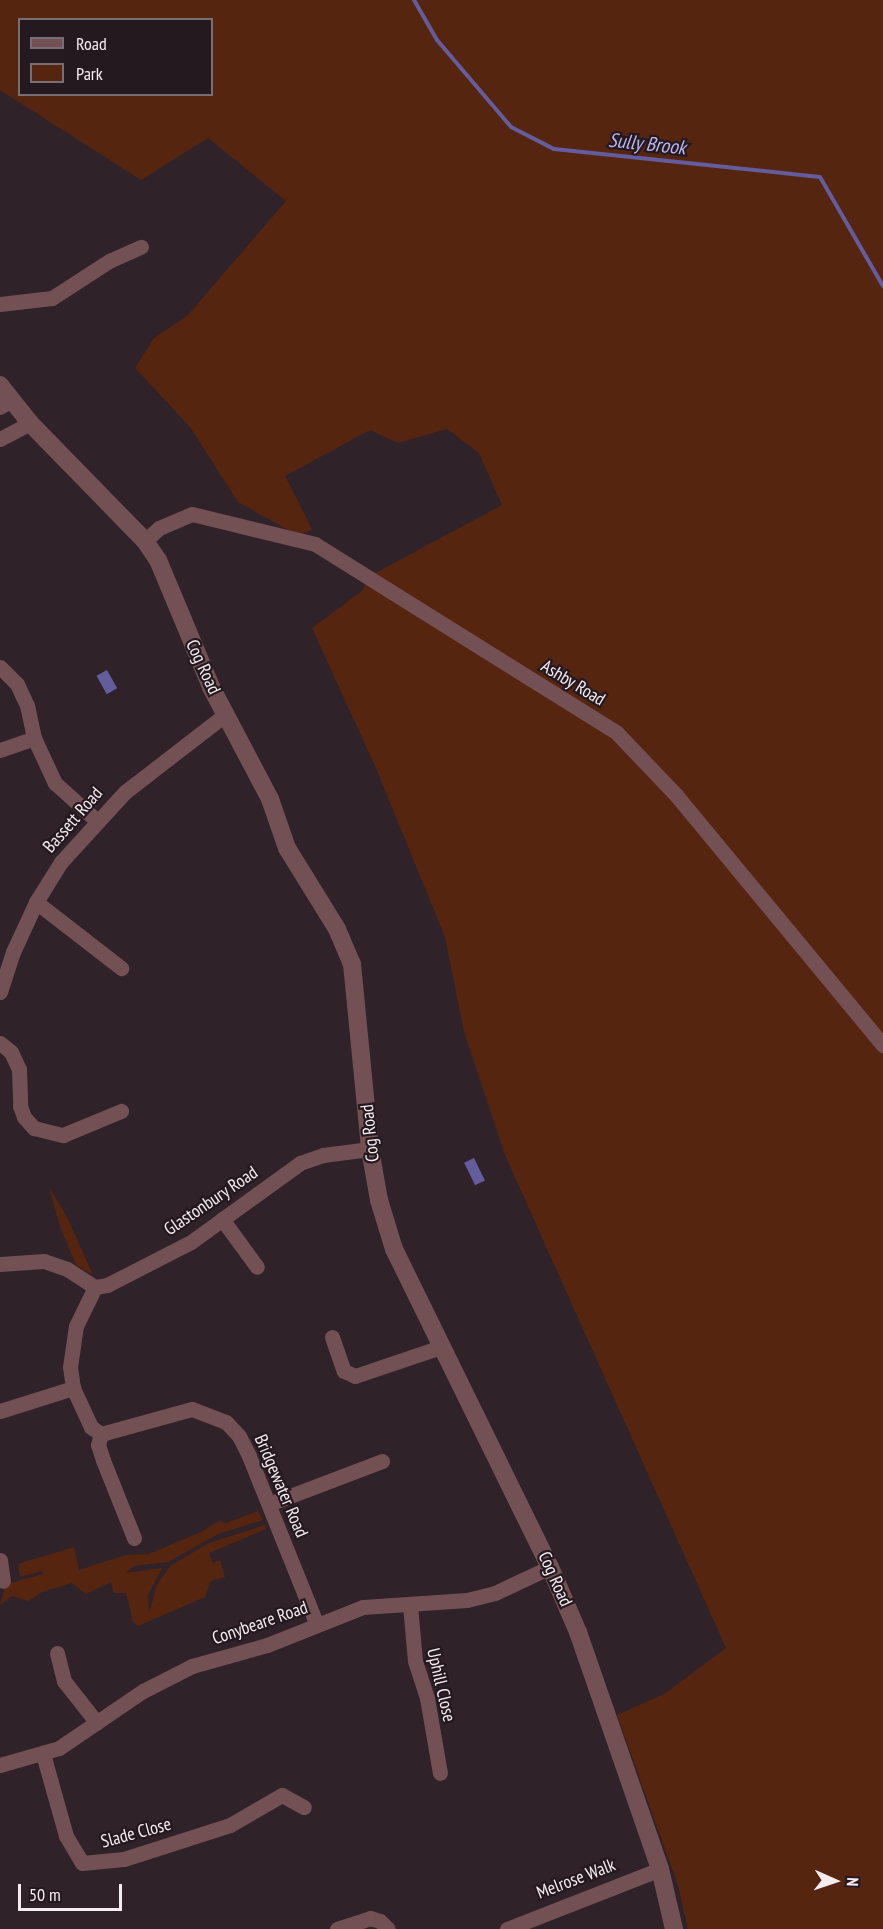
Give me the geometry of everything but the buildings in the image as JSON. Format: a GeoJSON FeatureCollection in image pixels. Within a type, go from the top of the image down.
{"type":"FeatureCollection","features":[{"type":"Feature","properties":{"kind":"street"},"geometry":{"type":"LineString","coordinates":[[0,304],[52,298],[110,261],[141,247]]}},
{"type":"Feature","properties":{"kind":"street","name":"Cog Road"},"geometry":{"type":"LineString","coordinates":[[0,385],[6,404],[30,423],[145,541],[158,560],[226,714],[270,799],[287,848],[337,929],[352,964],[370,1149],[379,1200],[394,1249],[550,1567],[578,1632],[660,1869],[674,1929]]}},
{"type":"Feature","properties":{"kind":"street"},"geometry":{"type":"LineString","coordinates":[[0,439],[30,423]]}},
{"type":"Feature","properties":{"kind":"street","name":"Ashby Road"},"geometry":{"type":"LineString","coordinates":[[145,541],[159,528],[192,514],[315,544],[617,733],[676,795],[883,1045]]}},
{"type":"Feature","properties":{"kind":"street"},"geometry":{"type":"LineString","coordinates":[[0,667],[17,684],[27,705],[34,738],[56,783],[96,820]]}},
{"type":"Feature","properties":{"kind":"street","name":"Bassett Road"},"geometry":{"type":"LineString","coordinates":[[0,992],[13,952],[36,902],[61,862],[96,820],[125,792],[226,714]]}},
{"type":"Feature","properties":{"kind":"street"},"geometry":{"type":"LineString","coordinates":[[0,750],[34,738]]}},
{"type":"Feature","properties":{"kind":"street"},"geometry":{"type":"LineString","coordinates":[[36,902],[121,968]]}},
{"type":"Feature","properties":{"kind":"street"},"geometry":{"type":"LineString","coordinates":[[0,1043],[11,1052],[19,1069],[20,1106],[24,1117],[33,1128],[63,1135],[121,1111]]}},
{"type":"Feature","properties":{"kind":"street","name":"Glastonbury Road"},"geometry":{"type":"LineString","coordinates":[[95,1287],[107,1285],[191,1242],[300,1163],[323,1155],[370,1149]]}},
{"type":"Feature","properties":{"kind":"street"},"geometry":{"type":"LineString","coordinates":[[222,1219],[257,1267]]}},
{"type":"Feature","properties":{"kind":"street"},"geometry":{"type":"LineString","coordinates":[[0,1264],[30,1260],[50,1263],[95,1287],[76,1326],[70,1367],[73,1388],[91,1427],[101,1434],[98,1445],[134,1538]]}},
{"type":"Feature","properties":{"kind":"street"},"geometry":{"type":"LineString","coordinates":[[332,1337],[344,1371],[355,1376],[441,1347]]}},
{"type":"Feature","properties":{"kind":"street"},"geometry":{"type":"LineString","coordinates":[[0,1411],[73,1388]]}},
{"type":"Feature","properties":{"kind":"street","name":"Bridgewater Road"},"geometry":{"type":"LineString","coordinates":[[101,1434],[127,1430],[171,1412],[192,1409],[207,1412],[226,1422],[239,1436],[317,1625]]}},
{"type":"Feature","properties":{"kind":"street"},"geometry":{"type":"LineString","coordinates":[[269,1504],[382,1461]]}},
{"type":"Feature","properties":{"kind":"street"},"geometry":{"type":"LineString","coordinates":[[0,1560],[3,1581]]}},
{"type":"Feature","properties":{"kind":"street","name":"Conybeare Road"},"geometry":{"type":"LineString","coordinates":[[0,1765],[43,1754],[77,1738],[177,1673],[267,1645],[363,1607],[457,1602],[495,1593],[550,1567]]}},
{"type":"Feature","properties":{"kind":"street","name":"Uphill Close"},"geometry":{"type":"LineString","coordinates":[[410,1605],[415,1661],[427,1698],[440,1773]]}},
{"type":"Feature","properties":{"kind":"street"},"geometry":{"type":"LineString","coordinates":[[57,1653],[64,1681],[98,1723]]}},
{"type":"Feature","properties":{"kind":"street","name":"Slade Close"},"geometry":{"type":"LineString","coordinates":[[43,1754],[66,1836],[82,1863],[124,1859],[230,1825],[282,1795],[304,1807]]}},
{"type":"Feature","properties":{"kind":"street","name":"Melrose Walk"},"geometry":{"type":"LineString","coordinates":[[507,1929],[660,1869]]}},
{"type":"Feature","properties":{"kind":"street"},"geometry":{"type":"LineString","coordinates":[[337,1929],[370,1918],[380,1921],[388,1929]]}},
{"type":"Feature","properties":{"kind":"green space"},"geometry":{"type":"Polygon","coordinates":[[[0,0],[883,0],[883,1929],[688,1929],[678,1885],[617,1715],[664,1694],[726,1648],[505,1155],[464,1032],[445,937],[375,766],[312,628],[363,590],[368,577],[502,505],[479,453],[447,429],[398,443],[370,430],[285,476],[312,529],[299,536],[238,502],[190,427],[135,368],[154,338],[187,316],[286,201],[208,138],[141,180],[0,90],[0,0]]]}},
{"type":"Feature","properties":{"kind":"green space"},"geometry":{"type":"Polygon","coordinates":[[[49,1187],[67,1217],[93,1275],[76,1265],[60,1227],[49,1187]]]}},
{"type":"Feature","properties":{"kind":"green space"},"geometry":{"type":"Polygon","coordinates":[[[258,1511],[263,1520],[218,1534],[168,1562],[134,1566],[126,1573],[162,1568],[148,1595],[149,1613],[157,1585],[170,1566],[209,1543],[265,1525],[266,1529],[209,1553],[213,1563],[220,1560],[225,1577],[211,1581],[205,1597],[138,1626],[133,1622],[126,1593],[114,1593],[111,1582],[86,1594],[72,1583],[42,1592],[28,1601],[12,1596],[0,1605],[6,1584],[44,1574],[41,1571],[20,1577],[18,1564],[74,1547],[79,1570],[126,1555],[149,1554],[201,1532],[219,1521],[226,1523],[258,1511]]]}},
{"type":"Feature","properties":{"kind":"shaded area"},"geometry":{"type":"Polygon","coordinates":[[[107,670],[117,688],[107,694],[97,676],[107,670]]]}},
{"type":"Feature","properties":{"kind":"shaded area"},"geometry":{"type":"Polygon","coordinates":[[[474,1158],[485,1180],[475,1185],[464,1163],[474,1158]]]}},
{"type":"Feature","properties":{"kind":"waterway","name":"Sully Brook"},"geometry":{"type":"LineString","coordinates":[[414,0],[437,40],[511,127],[554,149],[820,177],[883,286]]}}]}
